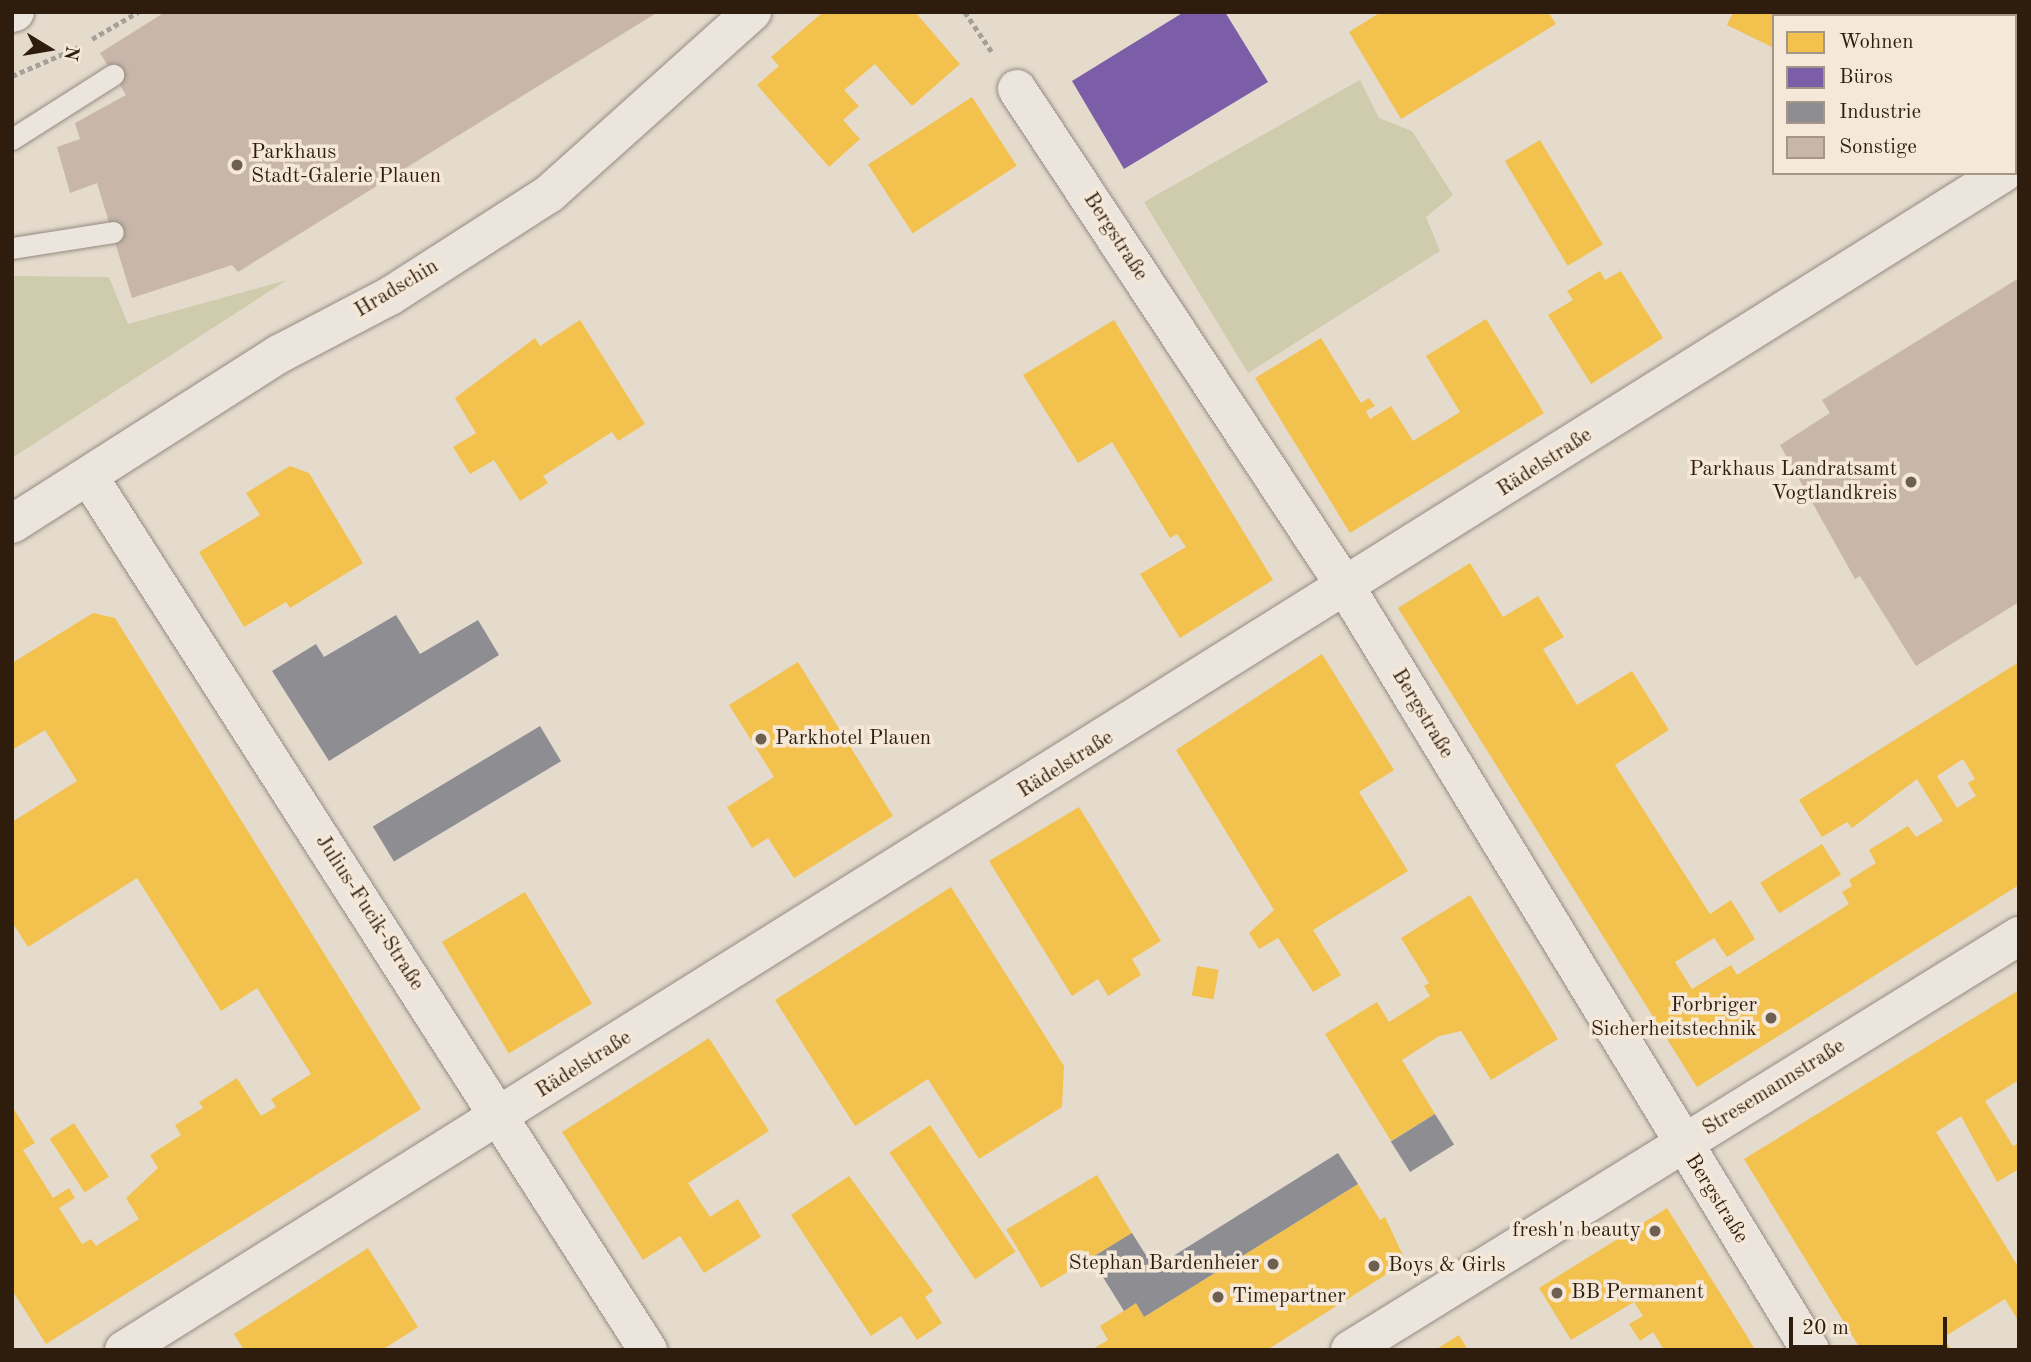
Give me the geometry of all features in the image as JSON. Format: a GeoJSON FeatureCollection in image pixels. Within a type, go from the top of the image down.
{"type":"FeatureCollection","features":[{"type":"Feature","properties":{"kind":"street","name":"Hradschin"},"geometry":{"type":"LineString","coordinates":[[12,524],[279,354],[390,296],[549,194],[752,12]]}},
{"type":"Feature","properties":{"kind":"street","name":"Bergstraße"},"geometry":{"type":"LineString","coordinates":[[1017,89],[1347,589],[1810,1350]]}},
{"type":"Feature","properties":{"kind":"street","name":"Rädelstraße"},"geometry":{"type":"LineString","coordinates":[[124,1350],[1347,589],[2000,175]]}},
{"type":"Feature","properties":{"kind":"street","name":"Julius-Fucik-Straße"},"geometry":{"type":"LineString","coordinates":[[89,477],[648,1350]]}},
{"type":"Feature","properties":{"kind":"street","name":"Stresemannstraße"},"geometry":{"type":"LineString","coordinates":[[1350,1350],[2019,936]]}},
{"type":"Feature","properties":{"kind":"lane"},"geometry":{"type":"LineString","coordinates":[[12,139],[113,75]]}},
{"type":"Feature","properties":{"kind":"lane"},"geometry":{"type":"LineString","coordinates":[[12,248],[113,232]]}},
{"type":"Feature","properties":{"kind":"path"},"geometry":{"type":"LineString","coordinates":[[12,76],[138,12]]}},
{"type":"Feature","properties":{"kind":"shaded area"},"geometry":{"type":"Polygon","coordinates":[[[1360,80],[1379,118],[1412,131],[1453,195],[1426,217],[1440,251],[1248,373],[1144,202],[1360,80]]]}},
{"type":"Feature","properties":{"kind":"shaded area"},"geometry":{"type":"Polygon","coordinates":[[[12,276],[109,277],[128,324],[287,280],[12,458],[12,276]]]}},
{"type":"Feature","properties":{"kind":"building: Wohnen"},"geometry":{"type":"Polygon","coordinates":[[[823,12],[915,12],[960,64],[912,106],[875,64],[844,90],[859,106],[843,120],[860,139],[829,167],[757,85],[779,66],[771,57],[823,12]]]}},
{"type":"Feature","properties":{"kind":"building: Wohnen"},"geometry":{"type":"Polygon","coordinates":[[[1381,12],[1548,12],[1556,24],[1401,119],[1349,32],[1381,12]]]}},
{"type":"Feature","properties":{"kind":"building: Wohnen"},"geometry":{"type":"Polygon","coordinates":[[[1733,12],[1890,14],[1772,14],[1772,47],[1727,25],[1733,12]]]}},
{"type":"Feature","properties":{"kind":"building: Wohnen"},"geometry":{"type":"Polygon","coordinates":[[[972,97],[1017,166],[913,233],[868,165],[972,97]]]}},
{"type":"Feature","properties":{"kind":"building: Wohnen"},"geometry":{"type":"Polygon","coordinates":[[[1540,140],[1603,245],[1568,266],[1505,161],[1540,140]]]}},
{"type":"Feature","properties":{"kind":"building: Wohnen"},"geometry":{"type":"Polygon","coordinates":[[[1600,271],[1605,280],[1621,271],[1663,338],[1591,384],[1548,315],[1573,300],[1567,291],[1600,271]]]}},
{"type":"Feature","properties":{"kind":"building: Wohnen"},"geometry":{"type":"Polygon","coordinates":[[[1486,319],[1544,413],[1350,533],[1255,378],[1321,338],[1361,403],[1369,398],[1375,406],[1366,411],[1370,419],[1391,406],[1413,441],[1460,412],[1426,356],[1486,319]]]}},
{"type":"Feature","properties":{"kind":"building: Wohnen"},"geometry":{"type":"Polygon","coordinates":[[[580,320],[645,424],[618,441],[612,432],[543,476],[548,483],[520,501],[494,460],[470,474],[453,447],[476,433],[455,398],[535,338],[540,346],[580,320]]]}},
{"type":"Feature","properties":{"kind":"building: Wohnen"},"geometry":{"type":"Polygon","coordinates":[[[1114,320],[1273,580],[1180,638],[1140,574],[1186,547],[1177,534],[1170,538],[1112,442],[1078,463],[1023,375],[1114,320]]]}},
{"type":"Feature","properties":{"kind":"building: Wohnen"},"geometry":{"type":"Polygon","coordinates":[[[290,466],[309,473],[363,563],[290,608],[286,602],[244,627],[199,552],[260,515],[246,493],[290,466]]]}},
{"type":"Feature","properties":{"kind":"building: Wohnen"},"geometry":{"type":"Polygon","coordinates":[[[1470,563],[1503,617],[1538,596],[1564,637],[1543,649],[1577,705],[1632,671],[1669,730],[1615,765],[1710,914],[1731,900],[1755,939],[1727,957],[1714,938],[1675,962],[1692,989],[1731,965],[1737,975],[1849,904],[1842,892],[1852,886],[1849,880],[1876,863],[1869,850],[1908,826],[1916,837],[1943,821],[1917,779],[1852,828],[1847,822],[1822,837],[1799,800],[2019,662],[2019,885],[1697,1087],[1398,608],[1470,563]],[[1963,759],[1937,776],[1957,808],[1976,796],[1968,783],[1975,779],[1963,759]]]}},
{"type":"Feature","properties":{"kind":"building: Wohnen"},"geometry":{"type":"Polygon","coordinates":[[[93,613],[115,618],[421,1109],[46,1344],[12,1290],[12,1106],[35,1143],[23,1150],[53,1198],[69,1188],[75,1198],[59,1208],[82,1244],[91,1239],[96,1246],[139,1219],[126,1198],[158,1168],[150,1155],[181,1135],[175,1125],[203,1108],[199,1102],[237,1078],[261,1116],[276,1107],[271,1099],[311,1074],[257,988],[221,1011],[137,878],[28,947],[12,922],[12,822],[77,781],[45,730],[12,750],[12,663],[93,613]]]}},
{"type":"Feature","properties":{"kind":"building: Wohnen"},"geometry":{"type":"Polygon","coordinates":[[[1322,654],[1394,770],[1359,792],[1408,871],[1313,930],[1341,975],[1313,992],[1278,938],[1259,949],[1249,933],[1274,910],[1176,750],[1322,654]]]}},
{"type":"Feature","properties":{"kind":"building: Wohnen"},"geometry":{"type":"Polygon","coordinates":[[[798,662],[893,816],[794,878],[768,838],[752,848],[727,807],[774,777],[729,705],[798,662]]]}},
{"type":"Feature","properties":{"kind":"building: Wohnen"},"geometry":{"type":"Polygon","coordinates":[[[1079,807],[1161,941],[1132,959],[1141,975],[1108,996],[1098,979],[1072,996],[989,861],[1079,807]]]}},
{"type":"Feature","properties":{"kind":"building: Wohnen"},"geometry":{"type":"Polygon","coordinates":[[[1822,844],[1841,875],[1779,913],[1760,883],[1822,844]]]}},
{"type":"Feature","properties":{"kind":"building: Wohnen"},"geometry":{"type":"Polygon","coordinates":[[[951,887],[1064,1066],[1062,1107],[979,1159],[928,1079],[855,1126],[775,1000],[951,887]]]}},
{"type":"Feature","properties":{"kind":"building: Wohnen"},"geometry":{"type":"Polygon","coordinates":[[[525,892],[592,1003],[509,1053],[442,942],[525,892]]]}},
{"type":"Feature","properties":{"kind":"building: Wohnen"},"geometry":{"type":"Polygon","coordinates":[[[1470,895],[1558,1039],[1491,1080],[1461,1031],[1439,1036],[1402,1060],[1435,1114],[1391,1141],[1325,1034],[1377,1002],[1389,1022],[1430,996],[1424,986],[1429,983],[1401,938],[1470,895]]]}},
{"type":"Feature","properties":{"kind":"building: Wohnen"},"geometry":{"type":"Polygon","coordinates":[[[1197,966],[1219,970],[1213,999],[1192,996],[1197,966]]]}},
{"type":"Feature","properties":{"kind":"building: Wohnen"},"geometry":{"type":"Polygon","coordinates":[[[2019,990],[2019,1080],[1985,1101],[2013,1146],[2019,1143],[2019,1169],[1997,1182],[1961,1116],[1936,1132],[2019,1268],[2019,1322],[2005,1299],[1944,1337],[1951,1350],[1861,1350],[1744,1159],[2019,990]]]}},
{"type":"Feature","properties":{"kind":"building: Wohnen"},"geometry":{"type":"Polygon","coordinates":[[[709,1038],[769,1131],[688,1183],[710,1217],[738,1199],[761,1237],[704,1273],[680,1236],[643,1260],[562,1132],[709,1038]]]}},
{"type":"Feature","properties":{"kind":"building: Wohnen"},"geometry":{"type":"Polygon","coordinates":[[[74,1123],[109,1177],[85,1192],[50,1139],[74,1123]]]}},
{"type":"Feature","properties":{"kind":"building: Wohnen"},"geometry":{"type":"Polygon","coordinates":[[[930,1125],[1016,1252],[975,1279],[889,1152],[930,1125]]]}},
{"type":"Feature","properties":{"kind":"building: Wohnen"},"geometry":{"type":"Polygon","coordinates":[[[1097,1175],[1132,1233],[1041,1288],[1006,1230],[1097,1175]]]}},
{"type":"Feature","properties":{"kind":"building: Wohnen"},"geometry":{"type":"Polygon","coordinates":[[[849,1176],[933,1291],[925,1297],[942,1323],[917,1340],[901,1316],[871,1336],[791,1215],[849,1176]]]}},
{"type":"Feature","properties":{"kind":"building: Wohnen"},"geometry":{"type":"Polygon","coordinates":[[[1358,1184],[1380,1220],[1385,1217],[1406,1262],[1267,1350],[1091,1350],[1108,1340],[1100,1326],[1136,1303],[1144,1317],[1358,1184]]]}},
{"type":"Feature","properties":{"kind":"building: Wohnen"},"geometry":{"type":"Polygon","coordinates":[[[1667,1208],[1755,1350],[1664,1350],[1653,1332],[1640,1341],[1629,1324],[1643,1316],[1634,1302],[1571,1340],[1539,1288],[1667,1208]]]}},
{"type":"Feature","properties":{"kind":"building: Wohnen"},"geometry":{"type":"Polygon","coordinates":[[[368,1248],[418,1327],[382,1350],[244,1350],[234,1334],[368,1248]]]}},
{"type":"Feature","properties":{"kind":"building: Wohnen"},"geometry":{"type":"Polygon","coordinates":[[[1459,1335],[1468,1350],[1435,1350],[1459,1335]]]}},
{"type":"Feature","properties":{"kind":"building: Büros"},"geometry":{"type":"Polygon","coordinates":[[[1184,12],[1225,12],[1268,82],[1124,169],[1072,81],[1184,12]]]}},
{"type":"Feature","properties":{"kind":"building: Industrie"},"geometry":{"type":"Polygon","coordinates":[[[396,615],[420,654],[478,620],[499,655],[329,761],[272,671],[316,644],[324,657],[396,615]]]}},
{"type":"Feature","properties":{"kind":"building: Industrie"},"geometry":{"type":"Polygon","coordinates":[[[540,726],[561,761],[394,862],[373,826],[540,726]]]}},
{"type":"Feature","properties":{"kind":"building: Industrie"},"geometry":{"type":"Polygon","coordinates":[[[1435,1114],[1454,1145],[1410,1172],[1391,1142],[1435,1114]]]}},
{"type":"Feature","properties":{"kind":"building: Industrie"},"geometry":{"type":"Polygon","coordinates":[[[1338,1153],[1358,1184],[1144,1317],[1136,1303],[1124,1311],[1091,1258],[1132,1233],[1154,1268],[1338,1153]]]}},
{"type":"Feature","properties":{"kind":"building: Sonstige","name":"Parkhaus Stadt-Galerie Plauen"},"geometry":{"type":"Polygon","coordinates":[[[165,12],[658,12],[238,272],[232,265],[132,298],[97,183],[70,193],[57,147],[80,139],[75,123],[126,95],[100,53],[165,12]]]}},
{"type":"Feature","properties":{"kind":"building: Sonstige","name":"Parkhaus Landratsamt Vogtlandkreis"},"geometry":{"type":"Polygon","coordinates":[[[2019,278],[2019,602],[1916,666],[1860,576],[1855,579],[1780,445],[1830,413],[1822,400],[2019,278]]]}},
{"type":"Feature","properties":{"kind":"place","name":"Parkhaus Stadt-Galerie Plauen"},"geometry":{"type":"Point","coordinates":[237,165]}},
{"type":"Feature","properties":{"kind":"place","name":"Parkhaus Landratsamt Vogtlandkreis"},"geometry":{"type":"Point","coordinates":[1911,482]}},
{"type":"Feature","properties":{"kind":"place","name":"Parkhotel Plauen"},"geometry":{"type":"Point","coordinates":[761,739]}},
{"type":"Feature","properties":{"kind":"place","name":"Forbriger Sicherheitstechnik"},"geometry":{"type":"Point","coordinates":[1771,1018]}},
{"type":"Feature","properties":{"kind":"place","name":"fresh'n beauty"},"geometry":{"type":"Point","coordinates":[1655,1231]}},
{"type":"Feature","properties":{"kind":"place","name":"Stephan Bardenheier"},"geometry":{"type":"Point","coordinates":[1273,1264]}},
{"type":"Feature","properties":{"kind":"place","name":"Boys & Girls"},"geometry":{"type":"Point","coordinates":[1374,1266]}},
{"type":"Feature","properties":{"kind":"place","name":"BB Permanent"},"geometry":{"type":"Point","coordinates":[1557,1293]}},
{"type":"Feature","properties":{"kind":"place","name":"Timepartner"},"geometry":{"type":"Point","coordinates":[1218,1297]}}]}
